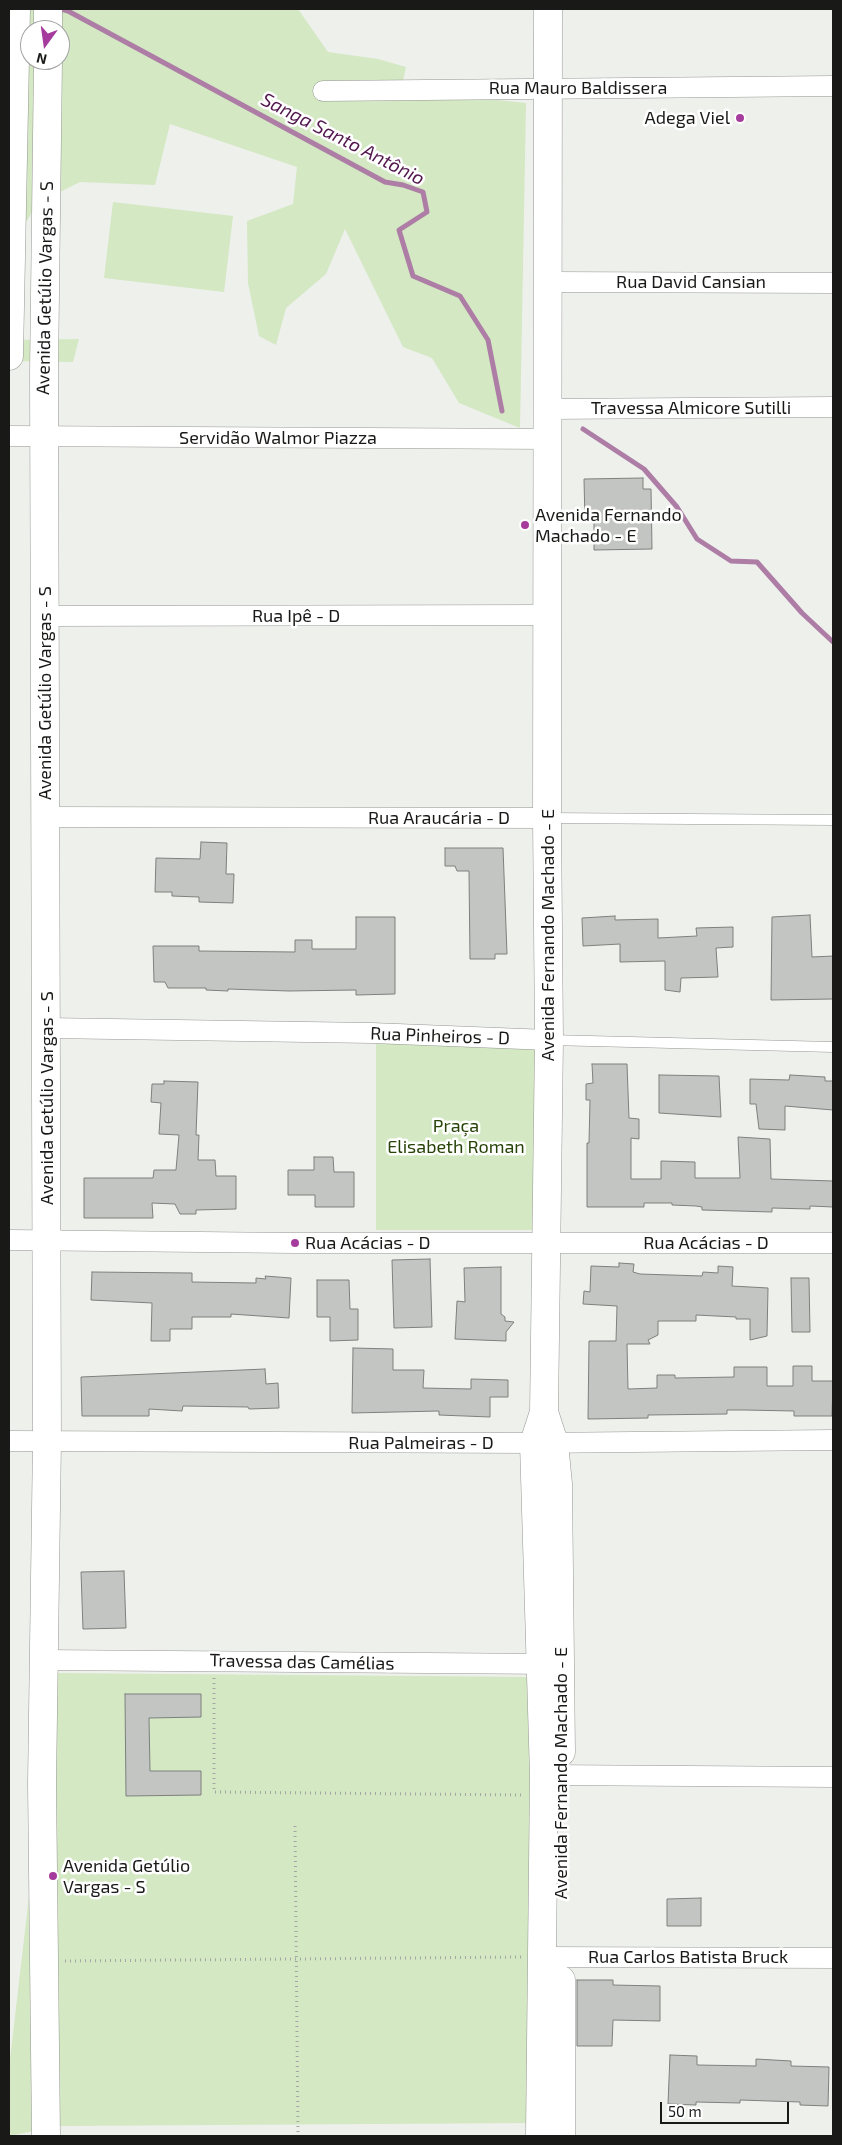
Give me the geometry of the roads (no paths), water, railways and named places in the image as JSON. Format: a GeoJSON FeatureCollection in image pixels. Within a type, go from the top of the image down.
{"type":"FeatureCollection","features":[{"type":"Feature","properties":{"kind":"street","name":"Avenida Getúlio Vargas - S"},"geometry":{"type":"LineString","coordinates":[[9,356],[16,9]]}},
{"type":"Feature","properties":{"kind":"street","name":"Avenida Fernando Machado - E"},"geometry":{"type":"LineString","coordinates":[[548,9],[547,818],[549,1040],[544,1443],[551,1664],[552,1957],[549,2136]]}},
{"type":"Feature","properties":{"kind":"street","name":"Avenida Getúlio Vargas - S"},"geometry":{"type":"LineString","coordinates":[[46,2136],[42,1660],[47,1441],[44,372],[48,70]]}},
{"type":"Feature","properties":{"kind":"street","name":"Rua Mauro Baldissera"},"geometry":{"type":"LineString","coordinates":[[323,90],[833,86]]}},
{"type":"Feature","properties":{"kind":"street","name":"Rua David Cansian"},"geometry":{"type":"LineString","coordinates":[[548,282],[833,283]]}},
{"type":"Feature","properties":{"kind":"street","name":"Travessa Almicore Sutilli"},"geometry":{"type":"LineString","coordinates":[[548,409],[833,407]]}},
{"type":"Feature","properties":{"kind":"street","name":"Servidão Walmor Piazza"},"geometry":{"type":"LineString","coordinates":[[9,436],[548,439]]}},
{"type":"Feature","properties":{"kind":"street","name":"Rua Ipê - D"},"geometry":{"type":"LineString","coordinates":[[45,616],[548,615]]}},
{"type":"Feature","properties":{"kind":"street","name":"Rua Araucária - D"},"geometry":{"type":"LineString","coordinates":[[46,817],[547,818]]}},
{"type":"Feature","properties":{"kind":"street","name":"Rua Pinheiros - D"},"geometry":{"type":"LineString","coordinates":[[46,1028],[362,1033],[549,1040]]}},
{"type":"Feature","properties":{"kind":"street","name":"Rua Acácias - D"},"geometry":{"type":"LineString","coordinates":[[9,1240],[295,1243],[833,1243]]}},
{"type":"Feature","properties":{"kind":"street","name":"Rua Palmeiras - D"},"geometry":{"type":"LineString","coordinates":[[9,1442],[544,1443],[833,1440]]}},
{"type":"Feature","properties":{"kind":"street","name":"Travessa das Camélias"},"geometry":{"type":"LineString","coordinates":[[42,1660],[551,1664]]}},
{"type":"Feature","properties":{"kind":"street"},"geometry":{"type":"LineString","coordinates":[[550,1781],[833,1777]]}},
{"type":"Feature","properties":{"kind":"street","name":"Rua Carlos Batista Bruck"},"geometry":{"type":"LineString","coordinates":[[552,1957],[833,1958]]}},
{"type":"Feature","properties":{"kind":"lane","name":"Rua Araucária - D"},"geometry":{"type":"LineString","coordinates":[[547,818],[833,820]]}},
{"type":"Feature","properties":{"kind":"lane","name":"Rua Pinheiros - D"},"geometry":{"type":"LineString","coordinates":[[549,1040],[833,1047]]}},
{"type":"Feature","properties":{"kind":"waterway","name":"Sanga Santo Antônio"},"geometry":{"type":"LineString","coordinates":[[61,9],[68,11],[385,182],[403,185],[423,192],[427,212],[399,230],[413,276],[460,296],[488,340],[502,411]]}},
{"type":"Feature","properties":{"kind":"waterway","name":"Sanga Santo Antônio"},"geometry":{"type":"LineString","coordinates":[[583,429],[644,469],[677,507],[697,539],[731,561],[757,562],[802,613],[833,642]]}},
{"type":"Feature","properties":{"kind":"place","name":"Adega Viel"},"geometry":{"type":"Point","coordinates":[740,118]}},
{"type":"Feature","properties":{"kind":"place","name":"Avenida Fernando Machado - E"},"geometry":{"type":"Point","coordinates":[525,525]}},
{"type":"Feature","properties":{"kind":"place","name":"Rua Acácias - D"},"geometry":{"type":"Point","coordinates":[295,1243]}},
{"type":"Feature","properties":{"kind":"place","name":"Avenida Getúlio Vargas - S"},"geometry":{"type":"Point","coordinates":[53,1876]}},
{"type":"Feature","properties":{"kind":"park label","name":"Praça Elisabeth Roman"},"geometry":{"type":"Point","coordinates":[456,1136]}}]}
